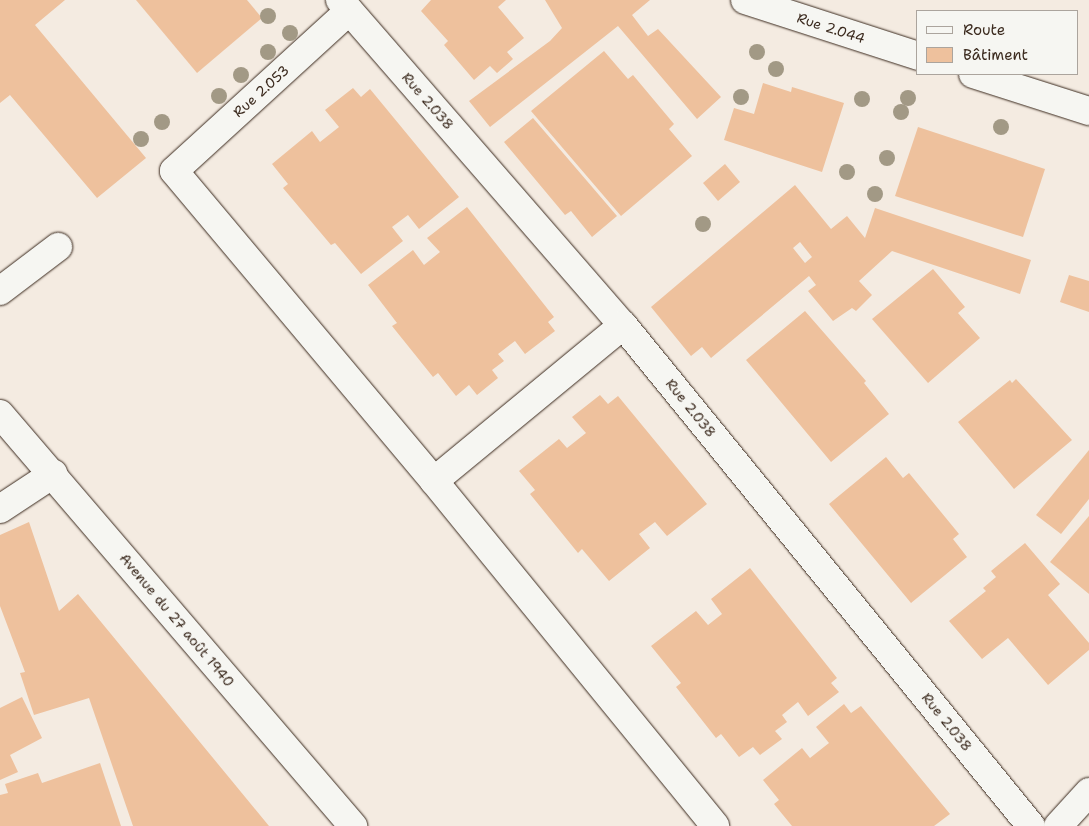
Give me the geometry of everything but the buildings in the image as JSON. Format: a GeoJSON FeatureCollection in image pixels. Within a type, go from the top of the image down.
{"type":"FeatureCollection","features":[{"type":"Feature","properties":{"kind":"street","name":"Rue 2.044"},"geometry":{"type":"LineString","coordinates":[[745,0],[916,55]]}},
{"type":"Feature","properties":{"kind":"street","name":"Rue 2.053"},"geometry":{"type":"LineString","coordinates":[[344,6],[174,172],[434,481]]}},
{"type":"Feature","properties":{"kind":"street","name":"Rue 2.038"},"geometry":{"type":"LineString","coordinates":[[344,6],[623,324],[1031,826]]}},
{"type":"Feature","properties":{"kind":"street"},"geometry":{"type":"LineString","coordinates":[[976,75],[1089,111]]}},
{"type":"Feature","properties":{"kind":"street"},"geometry":{"type":"LineString","coordinates":[[0,291],[58,247]]}},
{"type":"Feature","properties":{"kind":"street"},"geometry":{"type":"LineString","coordinates":[[623,324],[434,481],[715,826]]}},
{"type":"Feature","properties":{"kind":"street","name":"Avenue du 27 août 1940"},"geometry":{"type":"LineString","coordinates":[[0,414],[353,826]]}},
{"type":"Feature","properties":{"kind":"street"},"geometry":{"type":"LineString","coordinates":[[0,509],[53,474]]}},
{"type":"Feature","properties":{"kind":"street"},"geometry":{"type":"LineString","coordinates":[[1058,826],[1089,792]]}}]}
